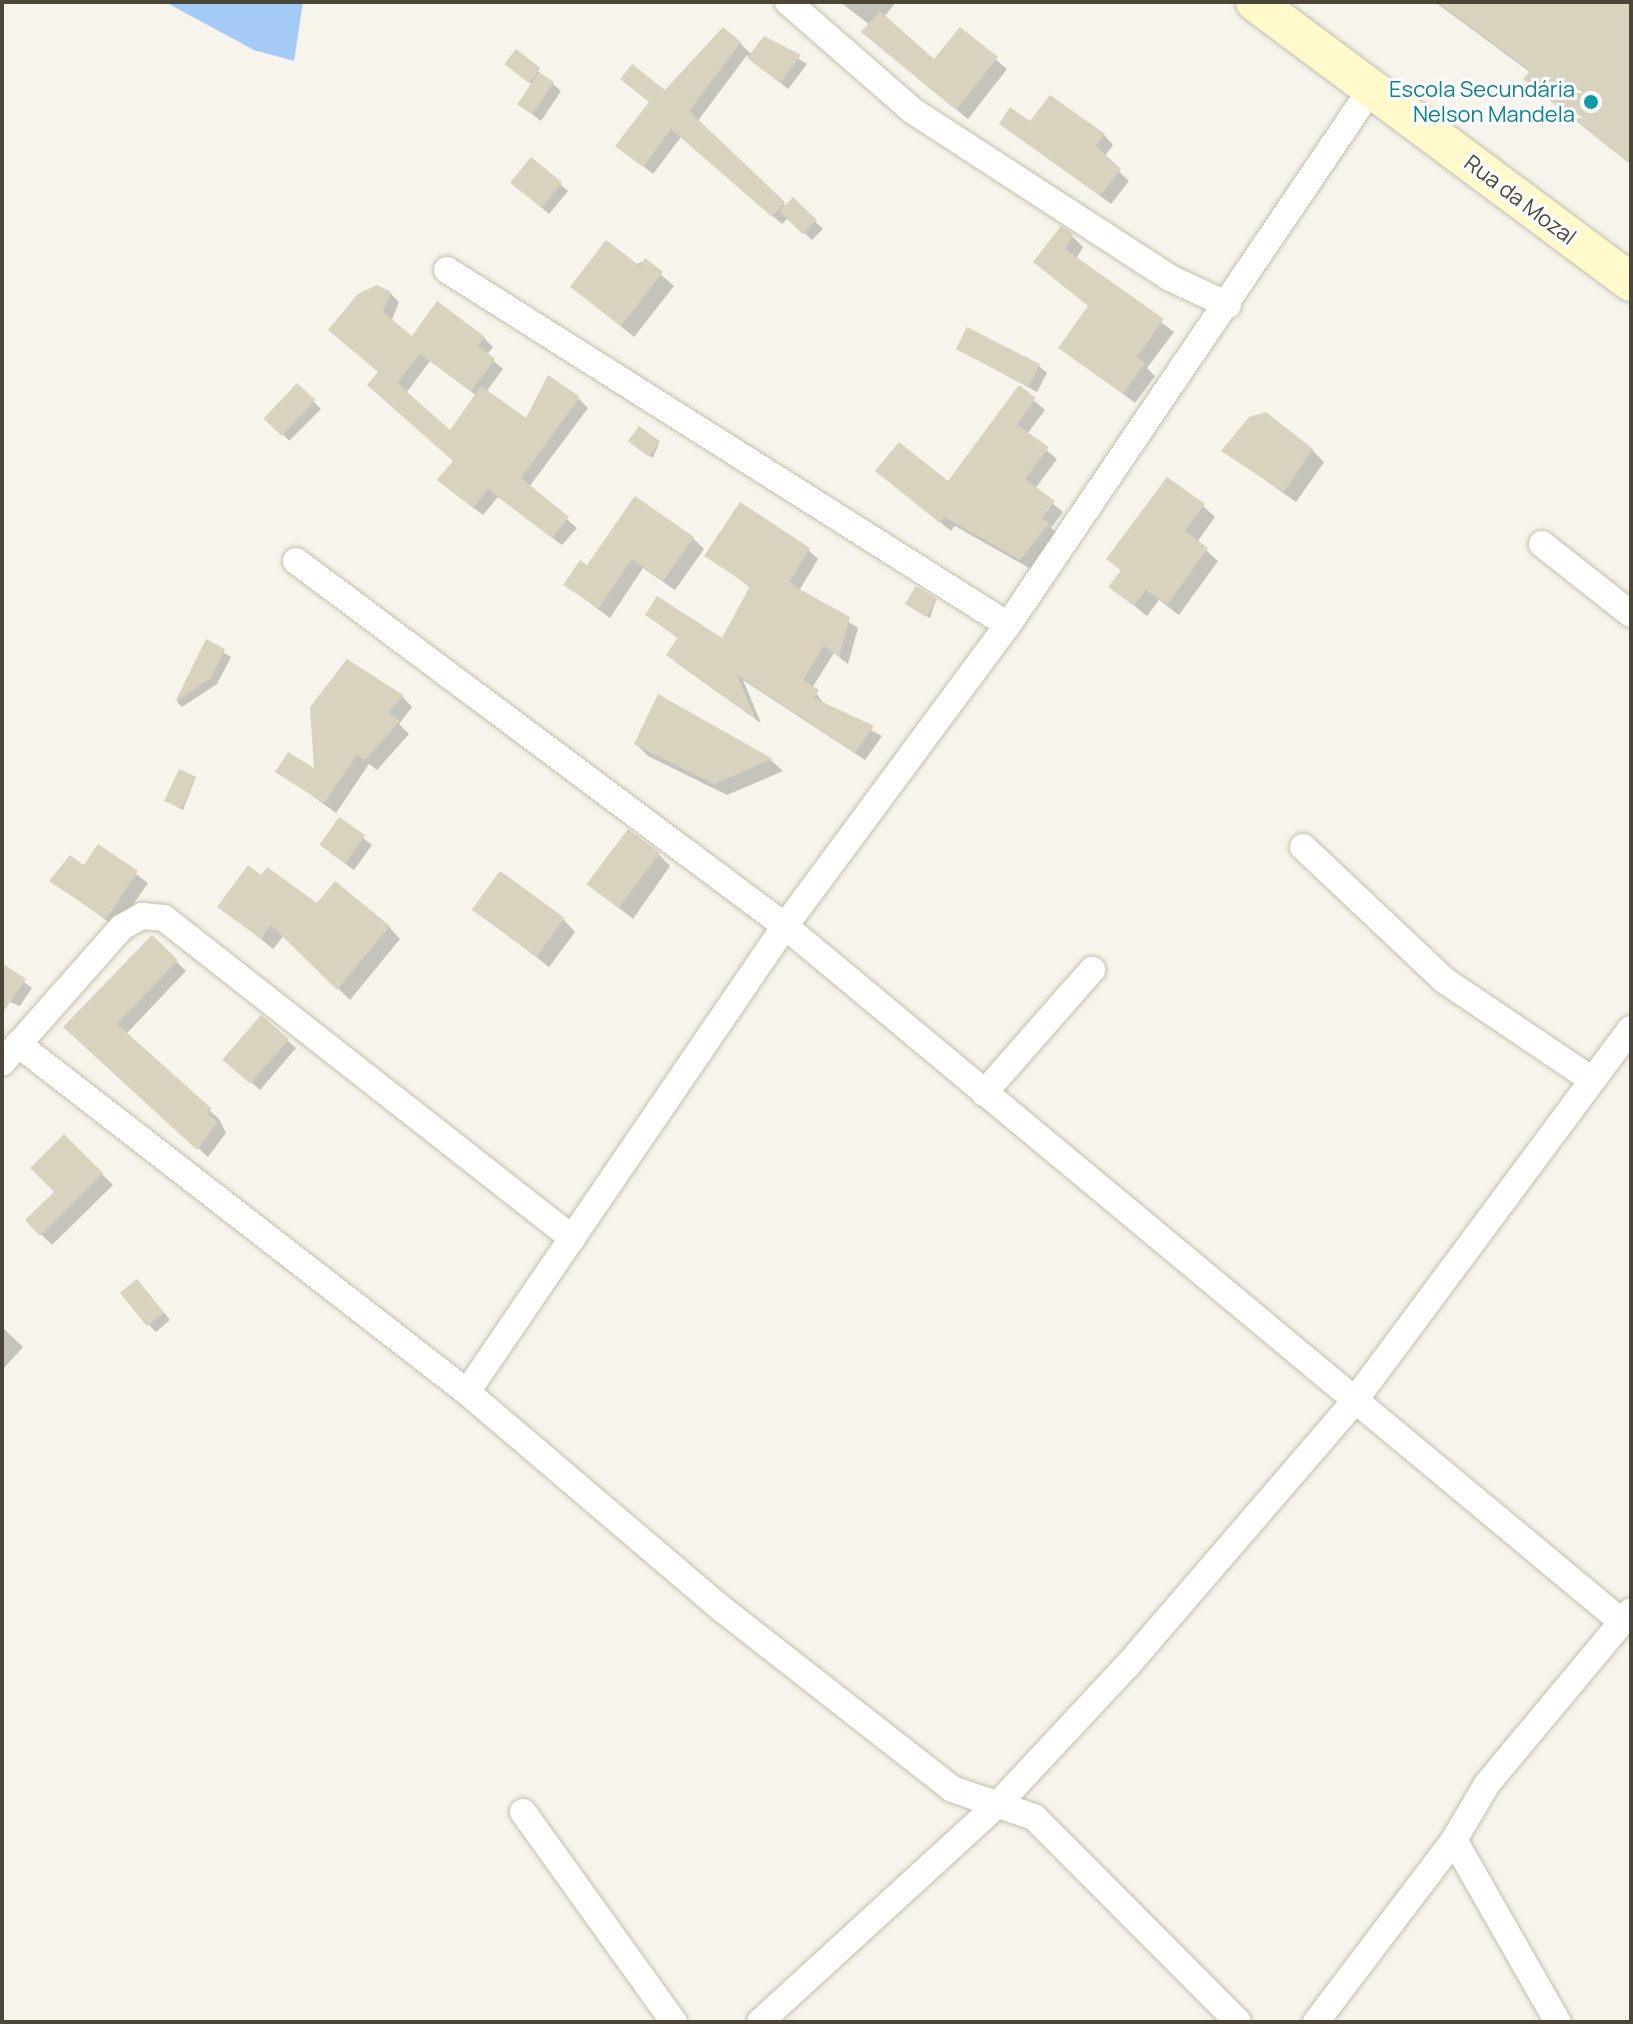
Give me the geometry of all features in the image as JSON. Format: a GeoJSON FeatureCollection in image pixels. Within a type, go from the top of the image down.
{"type":"FeatureCollection","features":[{"type":"Feature","properties":{"kind":"main road","name":"Rua da Mozal"},"geometry":{"type":"LineString","coordinates":[[1255,2],[1631,282]]}},
{"type":"Feature","properties":{"kind":"street"},"geometry":{"type":"LineString","coordinates":[[788,2],[913,111],[1170,278],[1228,305]]}},
{"type":"Feature","properties":{"kind":"street"},"geometry":{"type":"LineString","coordinates":[[467,1392],[785,926],[1008,625],[1228,305],[1371,89]]}},
{"type":"Feature","properties":{"kind":"street"},"geometry":{"type":"LineString","coordinates":[[447,270],[1008,625]]}},
{"type":"Feature","properties":{"kind":"street"},"geometry":{"type":"LineString","coordinates":[[1542,544],[1631,614]]}},
{"type":"Feature","properties":{"kind":"street"},"geometry":{"type":"LineString","coordinates":[[296,561],[785,926],[1352,1404],[1627,1617],[1487,1784],[1454,1840],[1316,2022]]}},
{"type":"Feature","properties":{"kind":"street"},"geometry":{"type":"LineString","coordinates":[[1303,847],[1444,980],[1592,1080]]}},
{"type":"Feature","properties":{"kind":"street"},"geometry":{"type":"LineString","coordinates":[[572,1238],[164,918],[142,916],[122,927],[10,1054],[467,1392],[722,1609],[952,1789],[1000,1802],[1034,1817],[1238,2022]]}},
{"type":"Feature","properties":{"kind":"street"},"geometry":{"type":"LineString","coordinates":[[984,1093],[1092,970]]}},
{"type":"Feature","properties":{"kind":"street"},"geometry":{"type":"LineString","coordinates":[[760,2022],[1000,1802],[1352,1404],[1631,1029]]}},
{"type":"Feature","properties":{"kind":"street"},"geometry":{"type":"LineString","coordinates":[[523,1812],[666,2019]]}},
{"type":"Feature","properties":{"kind":"street"},"geometry":{"type":"LineString","coordinates":[[1454,1840],[1558,2022]]}},
{"type":"Feature","properties":{"kind":"water"},"geometry":{"type":"Polygon","coordinates":[[[165,2],[303,2],[294,61],[254,50],[165,2]]]}},
{"type":"Feature","properties":{"kind":"building","name":"Escola Secundária Nelson Mandela"},"geometry":{"type":"Polygon","coordinates":[[[1437,2],[1631,2],[1631,165],[1523,79],[1530,71],[1437,2]]]}},
{"type":"Feature","properties":{"kind":"building"},"geometry":{"type":"Polygon","coordinates":[[[880,11],[934,59],[960,27],[998,57],[956,110],[861,32],[880,11]]]}},
{"type":"Feature","properties":{"kind":"building"},"geometry":{"type":"Polygon","coordinates":[[[723,27],[741,42],[689,111],[785,202],[772,217],[671,129],[643,167],[615,146],[649,102],[620,79],[632,64],[665,90],[723,27]]]}},
{"type":"Feature","properties":{"kind":"building"},"geometry":{"type":"Polygon","coordinates":[[[764,36],[801,55],[780,83],[747,58],[764,36]]]}},
{"type":"Feature","properties":{"kind":"building"},"geometry":{"type":"Polygon","coordinates":[[[516,49],[540,68],[529,83],[504,64],[516,49]]]}},
{"type":"Feature","properties":{"kind":"building"},"geometry":{"type":"Polygon","coordinates":[[[539,72],[554,82],[532,114],[517,104],[539,72]]]}},
{"type":"Feature","properties":{"kind":"building"},"geometry":{"type":"Polygon","coordinates":[[[1050,95],[1105,134],[1096,146],[1121,169],[1100,196],[999,124],[1010,107],[1030,121],[1050,95]]]}},
{"type":"Feature","properties":{"kind":"building"},"geometry":{"type":"Polygon","coordinates":[[[531,157],[562,182],[541,208],[510,183],[531,157]]]}},
{"type":"Feature","properties":{"kind":"building"},"geometry":{"type":"Polygon","coordinates":[[[793,197],[817,220],[803,234],[779,211],[793,197]]]}},
{"type":"Feature","properties":{"kind":"building"},"geometry":{"type":"Polygon","coordinates":[[[1061,226],[1073,234],[1065,249],[1164,319],[1137,357],[1145,363],[1123,394],[1058,348],[1088,306],[1033,262],[1061,226]]]}},
{"type":"Feature","properties":{"kind":"building"},"geometry":{"type":"Polygon","coordinates":[[[606,240],[640,266],[645,258],[663,272],[621,326],[570,287],[606,240]]]}},
{"type":"Feature","properties":{"kind":"building"},"geometry":{"type":"Polygon","coordinates":[[[377,285],[391,292],[383,312],[412,336],[437,301],[485,337],[478,346],[495,359],[471,391],[420,354],[397,383],[450,430],[481,386],[526,418],[548,375],[580,397],[521,478],[569,517],[552,538],[488,489],[473,508],[437,480],[453,461],[367,385],[378,372],[328,330],[358,294],[377,285]]]}},
{"type":"Feature","properties":{"kind":"building"},"geometry":{"type":"Polygon","coordinates":[[[967,327],[1040,364],[1029,387],[956,349],[967,327]]]}},
{"type":"Feature","properties":{"kind":"building"},"geometry":{"type":"Polygon","coordinates":[[[297,383],[315,400],[282,436],[264,419],[297,383]]]}},
{"type":"Feature","properties":{"kind":"building"},"geometry":{"type":"Polygon","coordinates":[[[1019,385],[1036,398],[1017,425],[1049,447],[1025,479],[1055,501],[1042,518],[1049,523],[1020,560],[944,517],[940,523],[875,471],[899,442],[948,481],[1019,385]]]}},
{"type":"Feature","properties":{"kind":"building"},"geometry":{"type":"Polygon","coordinates":[[[1266,412],[1313,449],[1284,492],[1221,451],[1249,417],[1266,412]]]}},
{"type":"Feature","properties":{"kind":"building"},"geometry":{"type":"Polygon","coordinates":[[[639,426],[660,441],[649,457],[628,441],[639,426]]]}},
{"type":"Feature","properties":{"kind":"building"},"geometry":{"type":"Polygon","coordinates":[[[1167,477],[1205,504],[1185,531],[1208,548],[1167,605],[1146,590],[1134,606],[1108,587],[1121,570],[1106,559],[1167,477]]]}},
{"type":"Feature","properties":{"kind":"building"},"geometry":{"type":"Polygon","coordinates":[[[635,496],[694,537],[663,581],[632,559],[599,608],[563,585],[580,560],[587,565],[635,496]]]}},
{"type":"Feature","properties":{"kind":"building"},"geometry":{"type":"Polygon","coordinates":[[[740,502],[810,548],[790,581],[794,586],[850,617],[839,657],[824,646],[803,680],[819,690],[814,698],[874,726],[855,753],[737,675],[755,718],[666,655],[678,637],[645,615],[657,596],[722,638],[750,586],[704,556],[740,502]]]}},
{"type":"Feature","properties":{"kind":"building"},"geometry":{"type":"Polygon","coordinates":[[[916,586],[937,599],[926,617],[905,604],[916,586]]]}},
{"type":"Feature","properties":{"kind":"building"},"geometry":{"type":"Polygon","coordinates":[[[206,639],[225,649],[211,678],[175,702],[206,639]]]}},
{"type":"Feature","properties":{"kind":"building"},"geometry":{"type":"Polygon","coordinates":[[[347,659],[403,695],[389,713],[400,721],[365,760],[357,755],[324,803],[275,772],[288,752],[314,768],[310,707],[347,659]]]}},
{"type":"Feature","properties":{"kind":"building"},"geometry":{"type":"Polygon","coordinates":[[[658,694],[773,759],[714,784],[634,744],[658,694]]]}},
{"type":"Feature","properties":{"kind":"building"},"geometry":{"type":"Polygon","coordinates":[[[179,769],[196,777],[181,809],[164,801],[179,769]]]}},
{"type":"Feature","properties":{"kind":"building"},"geometry":{"type":"Polygon","coordinates":[[[339,817],[365,835],[346,863],[319,845],[339,817]]]}},
{"type":"Feature","properties":{"kind":"building"},"geometry":{"type":"Polygon","coordinates":[[[628,829],[660,853],[618,908],[586,884],[628,829]]]}},
{"type":"Feature","properties":{"kind":"building"},"geometry":{"type":"Polygon","coordinates":[[[98,844],[138,871],[106,919],[49,881],[70,855],[84,865],[98,844]]]}},
{"type":"Feature","properties":{"kind":"building"},"geometry":{"type":"Polygon","coordinates":[[[248,865],[261,875],[267,867],[317,903],[335,881],[390,926],[337,990],[271,925],[261,939],[217,907],[248,865]]]}},
{"type":"Feature","properties":{"kind":"building"},"geometry":{"type":"Polygon","coordinates":[[[500,871],[565,918],[537,957],[472,910],[500,871]]]}},
{"type":"Feature","properties":{"kind":"building"},"geometry":{"type":"Polygon","coordinates":[[[152,935],[178,960],[117,1024],[211,1108],[207,1114],[218,1122],[197,1150],[63,1027],[152,935]]]}},
{"type":"Feature","properties":{"kind":"building"},"geometry":{"type":"Polygon","coordinates":[[[2,963],[26,979],[2,1014],[2,963]]]}},
{"type":"Feature","properties":{"kind":"building"},"geometry":{"type":"Polygon","coordinates":[[[261,1015],[289,1039],[250,1084],[222,1060],[261,1015]]]}},
{"type":"Feature","properties":{"kind":"building"},"geometry":{"type":"Polygon","coordinates":[[[64,1134],[103,1173],[40,1236],[25,1220],[54,1192],[30,1168],[64,1134]]]}},
{"type":"Feature","properties":{"kind":"building"},"geometry":{"type":"Polygon","coordinates":[[[137,1279],[164,1312],[147,1326],[120,1293],[137,1279]]]}},
{"type":"Feature","properties":{"kind":"place","name":"Escola Secundária Nelson Mandela"},"geometry":{"type":"Point","coordinates":[1591,102]}}]}
